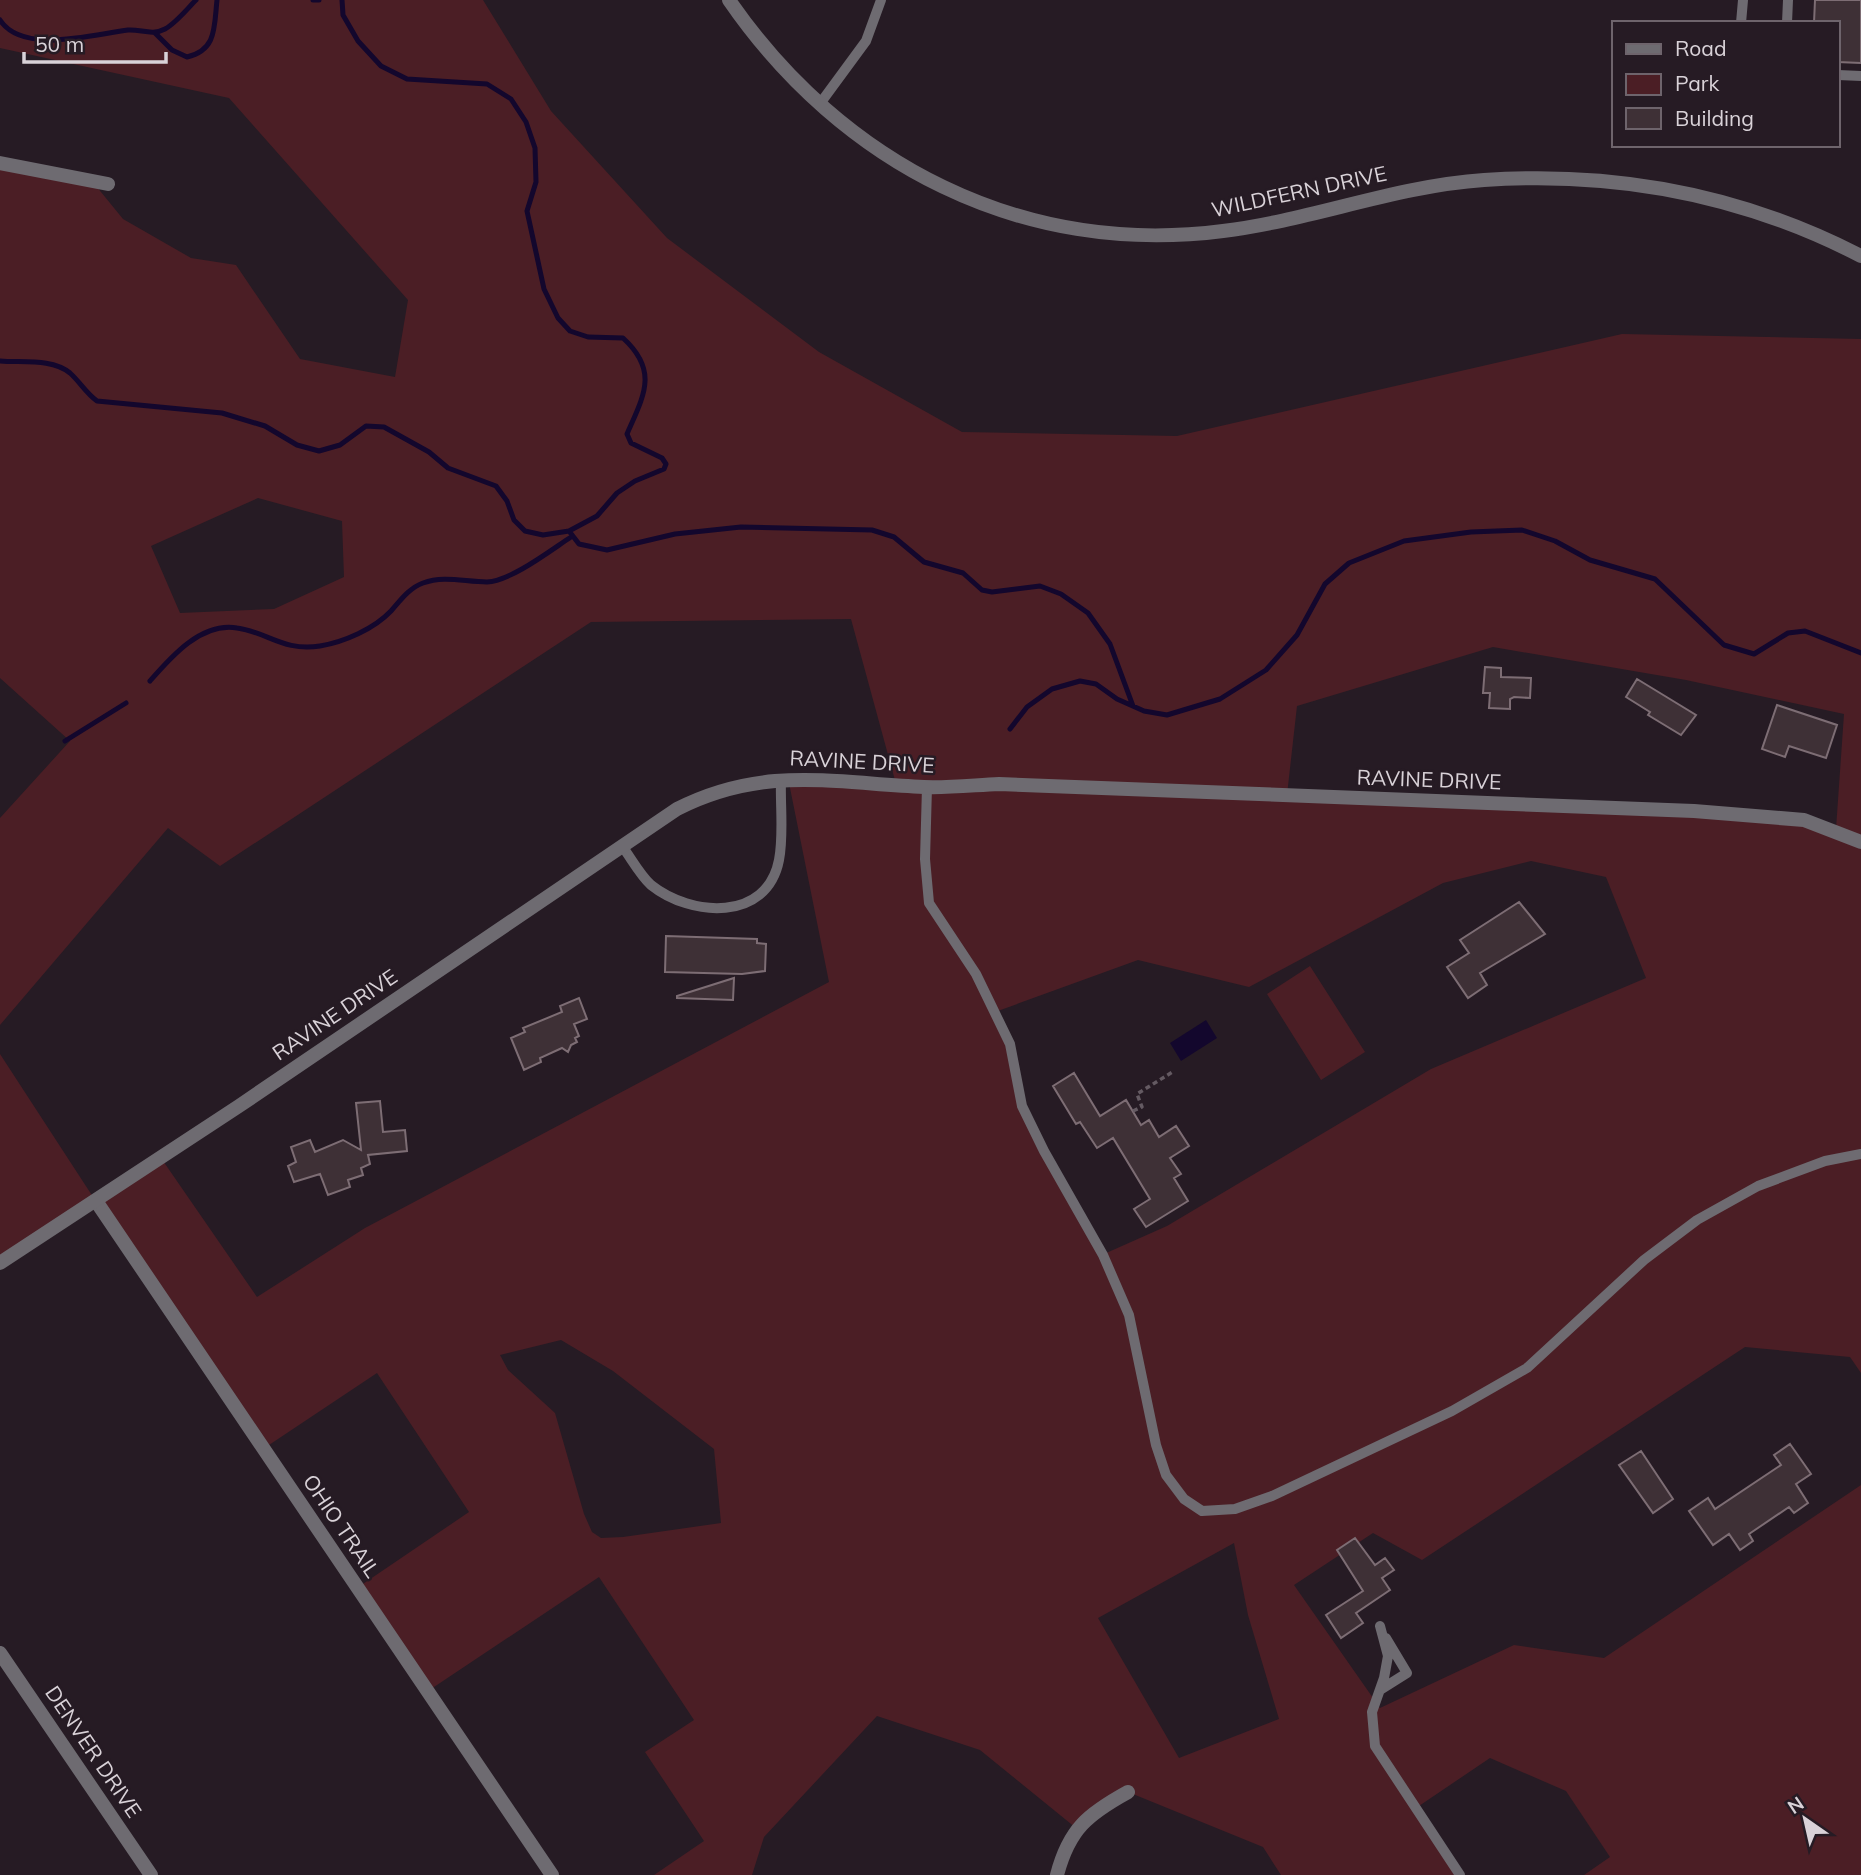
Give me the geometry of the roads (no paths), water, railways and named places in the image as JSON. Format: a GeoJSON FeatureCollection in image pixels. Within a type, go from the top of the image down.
{"type":"FeatureCollection","features":[{"type":"Feature","properties":{"kind":"street","name":"WILDFERN DRIVE"},"geometry":{"type":"LineString","coordinates":[[729,0],[755,38],[791,79],[820,105],[889,158],[945,189],[1002,211],[1094,231],[1145,235],[1224,231],[1421,187],[1546,177],[1612,180],[1733,204],[1815,232],[1861,256]]}},
{"type":"Feature","properties":{"kind":"street"},"geometry":{"type":"LineString","coordinates":[[0,163],[107,184]]}},
{"type":"Feature","properties":{"kind":"street","name":"RAVINE DRIVE"},"geometry":{"type":"LineString","coordinates":[[0,1263],[622,846],[697,799],[734,786],[781,779],[927,787],[999,784],[1708,812],[1804,820],[1861,842]]}},
{"type":"Feature","properties":{"kind":"street","name":"OHIO TRAIL"},"geometry":{"type":"LineString","coordinates":[[96,1201],[552,1875]]}},
{"type":"Feature","properties":{"kind":"street","name":"DENVER DRIVE"},"geometry":{"type":"LineString","coordinates":[[0,1653],[151,1875]]}},
{"type":"Feature","properties":{"kind":"street"},"geometry":{"type":"LineString","coordinates":[[1058,1875],[1076,1828],[1095,1810],[1128,1792]]}},
{"type":"Feature","properties":{"kind":"lane"},"geometry":{"type":"LineString","coordinates":[[820,105],[866,41],[881,0]]}},
{"type":"Feature","properties":{"kind":"lane"},"geometry":{"type":"LineString","coordinates":[[1741,21],[1743,0]]}},
{"type":"Feature","properties":{"kind":"lane"},"geometry":{"type":"LineString","coordinates":[[1787,21],[1788,0]]}},
{"type":"Feature","properties":{"kind":"lane"},"geometry":{"type":"LineString","coordinates":[[1840,75],[1861,76]]}},
{"type":"Feature","properties":{"kind":"lane"},"geometry":{"type":"LineString","coordinates":[[622,846],[650,884],[672,897],[706,908],[741,907],[761,896],[779,861],[781,779]]}},
{"type":"Feature","properties":{"kind":"lane"},"geometry":{"type":"LineString","coordinates":[[927,787],[925,859],[929,903],[976,974],[1010,1044],[1022,1105],[1103,1255],[1129,1315],[1156,1445],[1166,1475],[1184,1499],[1202,1511],[1235,1509],[1272,1496],[1452,1411],[1527,1368],[1643,1260],[1697,1220],[1758,1186],[1825,1161],[1861,1154]]}},
{"type":"Feature","properties":{"kind":"lane"},"geometry":{"type":"LineString","coordinates":[[1380,1690],[1407,1673],[1380,1626],[1388,1656],[1372,1712],[1375,1746],[1461,1875]]}},
{"type":"Feature","properties":{"kind":"waterway"},"geometry":{"type":"LineString","coordinates":[[0,20],[11,31],[42,40],[79,38],[128,30],[156,32],[173,23],[196,0]]}},
{"type":"Feature","properties":{"kind":"waterway"},"geometry":{"type":"LineString","coordinates":[[155,33],[172,50],[187,57],[197,54],[204,49],[212,36],[217,0]]}},
{"type":"Feature","properties":{"kind":"waterway"},"geometry":{"type":"LineString","coordinates":[[313,0],[319,0]]}},
{"type":"Feature","properties":{"kind":"waterway"},"geometry":{"type":"LineString","coordinates":[[342,0],[343,15],[358,41],[381,66],[407,79],[487,84],[511,99],[526,122],[535,148],[536,182],[527,211],[544,289],[558,318],[570,331],[588,337],[623,338],[641,361],[645,373],[643,395],[627,434],[631,443],[662,458],[666,464],[664,469],[635,481],[617,493],[597,516],[569,531]]}},
{"type":"Feature","properties":{"kind":"waterway"},"geometry":{"type":"LineString","coordinates":[[0,361],[46,363],[63,368],[97,401],[222,413],[265,426],[297,445],[319,451],[340,445],[366,426],[384,427],[429,452],[448,468],[496,486],[507,501],[514,520],[525,531],[543,535],[569,531],[579,544],[607,550],[675,534],[741,527],[872,530],[894,537],[924,562],[963,573],[982,590],[992,592],[1040,586],[1061,594],[1088,613],[1110,644],[1133,706]]}},
{"type":"Feature","properties":{"kind":"waterway"},"geometry":{"type":"LineString","coordinates":[[1010,729],[1027,707],[1052,689],[1080,681],[1096,684],[1117,699],[1144,711],[1167,715],[1220,699],[1266,670],[1297,635],[1325,584],[1349,563],[1404,541],[1471,532],[1522,530],[1555,541],[1590,560],[1655,579],[1724,645],[1754,654],[1788,633],[1805,631],[1861,653]]}},
{"type":"Feature","properties":{"kind":"waterway"},"geometry":{"type":"LineString","coordinates":[[150,681],[177,652],[211,630],[248,630],[296,646],[329,644],[349,638],[376,624],[418,585],[447,579],[487,582],[497,580],[530,564],[571,537]]}},
{"type":"Feature","properties":{"kind":"waterway"},"geometry":{"type":"LineString","coordinates":[[65,741],[126,703]]}}]}
